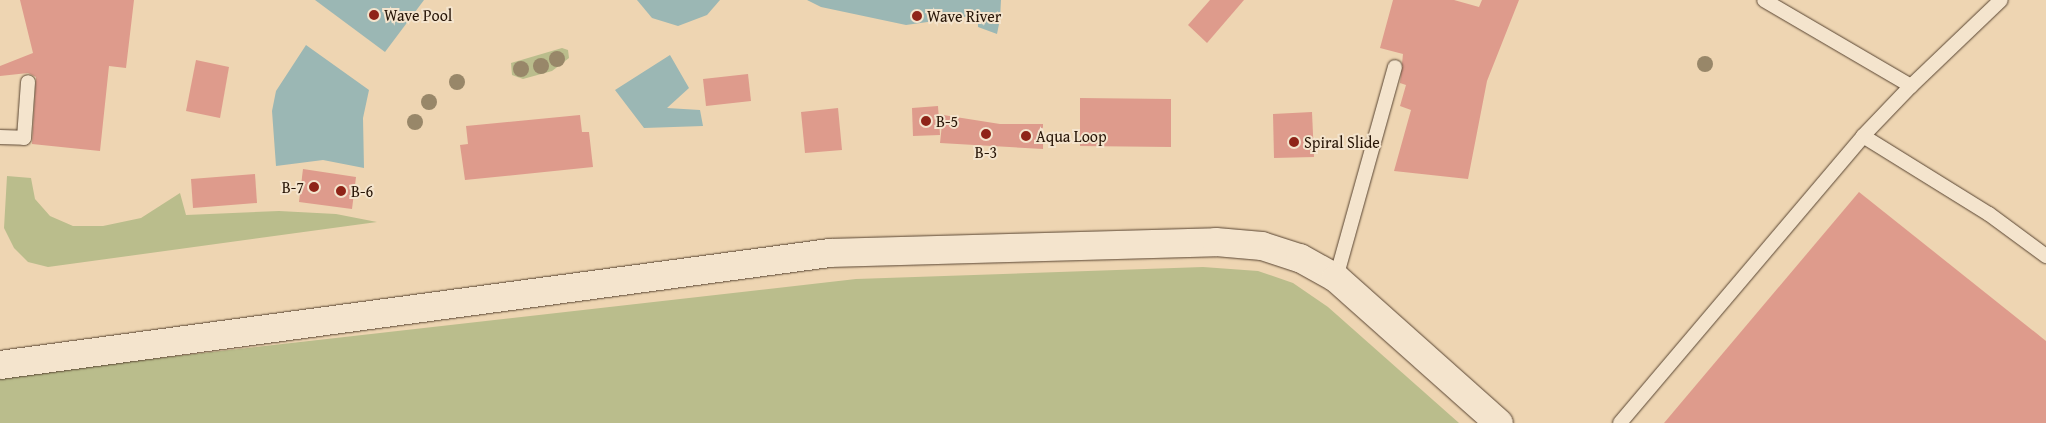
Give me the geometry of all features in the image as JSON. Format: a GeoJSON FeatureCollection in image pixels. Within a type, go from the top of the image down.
{"type":"FeatureCollection","features":[{"type":"Feature","properties":{"kind":"street"},"geometry":{"type":"LineString","coordinates":[[0,365],[830,253],[1216,242],[1262,246],[1300,258],[1336,278],[1499,423]]}},
{"type":"Feature","properties":{"kind":"lane"},"geometry":{"type":"LineString","coordinates":[[1764,0],[1912,86]]}},
{"type":"Feature","properties":{"kind":"lane"},"geometry":{"type":"LineString","coordinates":[[1620,423],[1863,136],[2002,0]]}},
{"type":"Feature","properties":{"kind":"lane"},"geometry":{"type":"LineString","coordinates":[[1336,278],[1395,68]]}},
{"type":"Feature","properties":{"kind":"lane"},"geometry":{"type":"LineString","coordinates":[[0,136],[24,138],[28,82]]}},
{"type":"Feature","properties":{"kind":"lane"},"geometry":{"type":"LineString","coordinates":[[1863,136],[1989,214],[2046,256]]}},
{"type":"Feature","properties":{"kind":"green space"},"geometry":{"type":"Polygon","coordinates":[[[562,48],[568,50],[569,58],[552,71],[523,79],[512,75],[511,63],[562,48]]]}},
{"type":"Feature","properties":{"kind":"green space"},"geometry":{"type":"Polygon","coordinates":[[[7,176],[31,178],[35,199],[50,216],[73,226],[103,226],[141,218],[180,193],[186,215],[279,211],[336,214],[377,222],[48,267],[28,262],[14,248],[4,228],[7,176]]]}},
{"type":"Feature","properties":{"kind":"green space"},"geometry":{"type":"Polygon","coordinates":[[[1203,267],[1258,271],[1293,283],[1328,307],[1459,423],[0,423],[0,376],[856,279],[1203,267]]]}},
{"type":"Feature","properties":{"kind":"water","name":"Wave Pool"},"geometry":{"type":"Polygon","coordinates":[[[315,0],[424,0],[385,52],[315,0]]]}},
{"type":"Feature","properties":{"kind":"water"},"geometry":{"type":"Polygon","coordinates":[[[637,0],[720,0],[707,15],[678,26],[652,18],[637,0]]]}},
{"type":"Feature","properties":{"kind":"water","name":"Wave River"},"geometry":{"type":"Polygon","coordinates":[[[807,0],[1001,0],[997,34],[978,27],[978,15],[906,25],[821,7],[807,0]]]}},
{"type":"Feature","properties":{"kind":"water"},"geometry":{"type":"Polygon","coordinates":[[[306,45],[369,90],[363,118],[364,168],[323,160],[276,166],[272,111],[276,91],[306,45]]]}},
{"type":"Feature","properties":{"kind":"water"},"geometry":{"type":"Polygon","coordinates":[[[670,55],[689,88],[667,108],[700,110],[703,126],[644,128],[615,90],[670,55]]]}},
{"type":"Feature","properties":{"kind":"building"},"geometry":{"type":"Polygon","coordinates":[[[20,0],[134,0],[126,68],[109,66],[100,151],[32,144],[36,77],[28,73],[0,76],[0,66],[33,53],[20,0]]]}},
{"type":"Feature","properties":{"kind":"building"},"geometry":{"type":"Polygon","coordinates":[[[1210,0],[1244,0],[1207,43],[1188,25],[1210,0]]]}},
{"type":"Feature","properties":{"kind":"building"},"geometry":{"type":"Polygon","coordinates":[[[1393,0],[1454,0],[1479,7],[1482,0],[1519,0],[1487,81],[1468,179],[1394,171],[1411,110],[1400,106],[1406,85],[1400,83],[1403,54],[1380,48],[1393,0]]]}},
{"type":"Feature","properties":{"kind":"building"},"geometry":{"type":"Polygon","coordinates":[[[196,60],[229,67],[220,118],[186,111],[196,60]]]}},
{"type":"Feature","properties":{"kind":"building"},"geometry":{"type":"Polygon","coordinates":[[[748,74],[751,101],[706,106],[703,79],[748,74]]]}},
{"type":"Feature","properties":{"kind":"building"},"geometry":{"type":"Polygon","coordinates":[[[1080,98],[1171,99],[1171,147],[1080,146],[1080,98]]]}},
{"type":"Feature","properties":{"kind":"building","name":"B-5"},"geometry":{"type":"Polygon","coordinates":[[[938,106],[940,135],[913,136],[912,108],[938,106]]]}},
{"type":"Feature","properties":{"kind":"building"},"geometry":{"type":"Polygon","coordinates":[[[838,108],[842,150],[805,153],[801,112],[838,108]]]}},
{"type":"Feature","properties":{"kind":"building","name":"Spiral Slide"},"geometry":{"type":"Polygon","coordinates":[[[1312,112],[1314,157],[1274,158],[1273,114],[1312,112]]]}},
{"type":"Feature","properties":{"kind":"building"},"geometry":{"type":"Polygon","coordinates":[[[580,115],[582,132],[589,132],[593,167],[465,180],[460,145],[468,144],[466,126],[580,115]]]}},
{"type":"Feature","properties":{"kind":"building"},"geometry":{"type":"Polygon","coordinates":[[[943,115],[1000,124],[1043,124],[1043,149],[940,143],[943,115]]]}},
{"type":"Feature","properties":{"kind":"building"},"geometry":{"type":"Polygon","coordinates":[[[303,169],[356,177],[352,209],[299,202],[303,169]]]}},
{"type":"Feature","properties":{"kind":"building"},"geometry":{"type":"Polygon","coordinates":[[[255,174],[257,203],[193,208],[191,179],[255,174]]]}},
{"type":"Feature","properties":{"kind":"building"},"geometry":{"type":"Polygon","coordinates":[[[1859,192],[2046,341],[2046,423],[1664,423],[1859,192]]]}},
{"type":"Feature","properties":{"kind":"place","name":"Wave Pool"},"geometry":{"type":"Point","coordinates":[374,15]}},
{"type":"Feature","properties":{"kind":"place","name":"Wave River"},"geometry":{"type":"Point","coordinates":[917,16]}},
{"type":"Feature","properties":{"kind":"place","name":"B-5"},"geometry":{"type":"Point","coordinates":[926,121]}},
{"type":"Feature","properties":{"kind":"place","name":"B-3"},"geometry":{"type":"Point","coordinates":[986,134]}},
{"type":"Feature","properties":{"kind":"place","name":"Aqua Loop"},"geometry":{"type":"Point","coordinates":[1026,136]}},
{"type":"Feature","properties":{"kind":"place","name":"Spiral Slide"},"geometry":{"type":"Point","coordinates":[1294,142]}},
{"type":"Feature","properties":{"kind":"place","name":"B-7"},"geometry":{"type":"Point","coordinates":[314,187]}},
{"type":"Feature","properties":{"kind":"place","name":"B-6"},"geometry":{"type":"Point","coordinates":[341,191]}}]}
